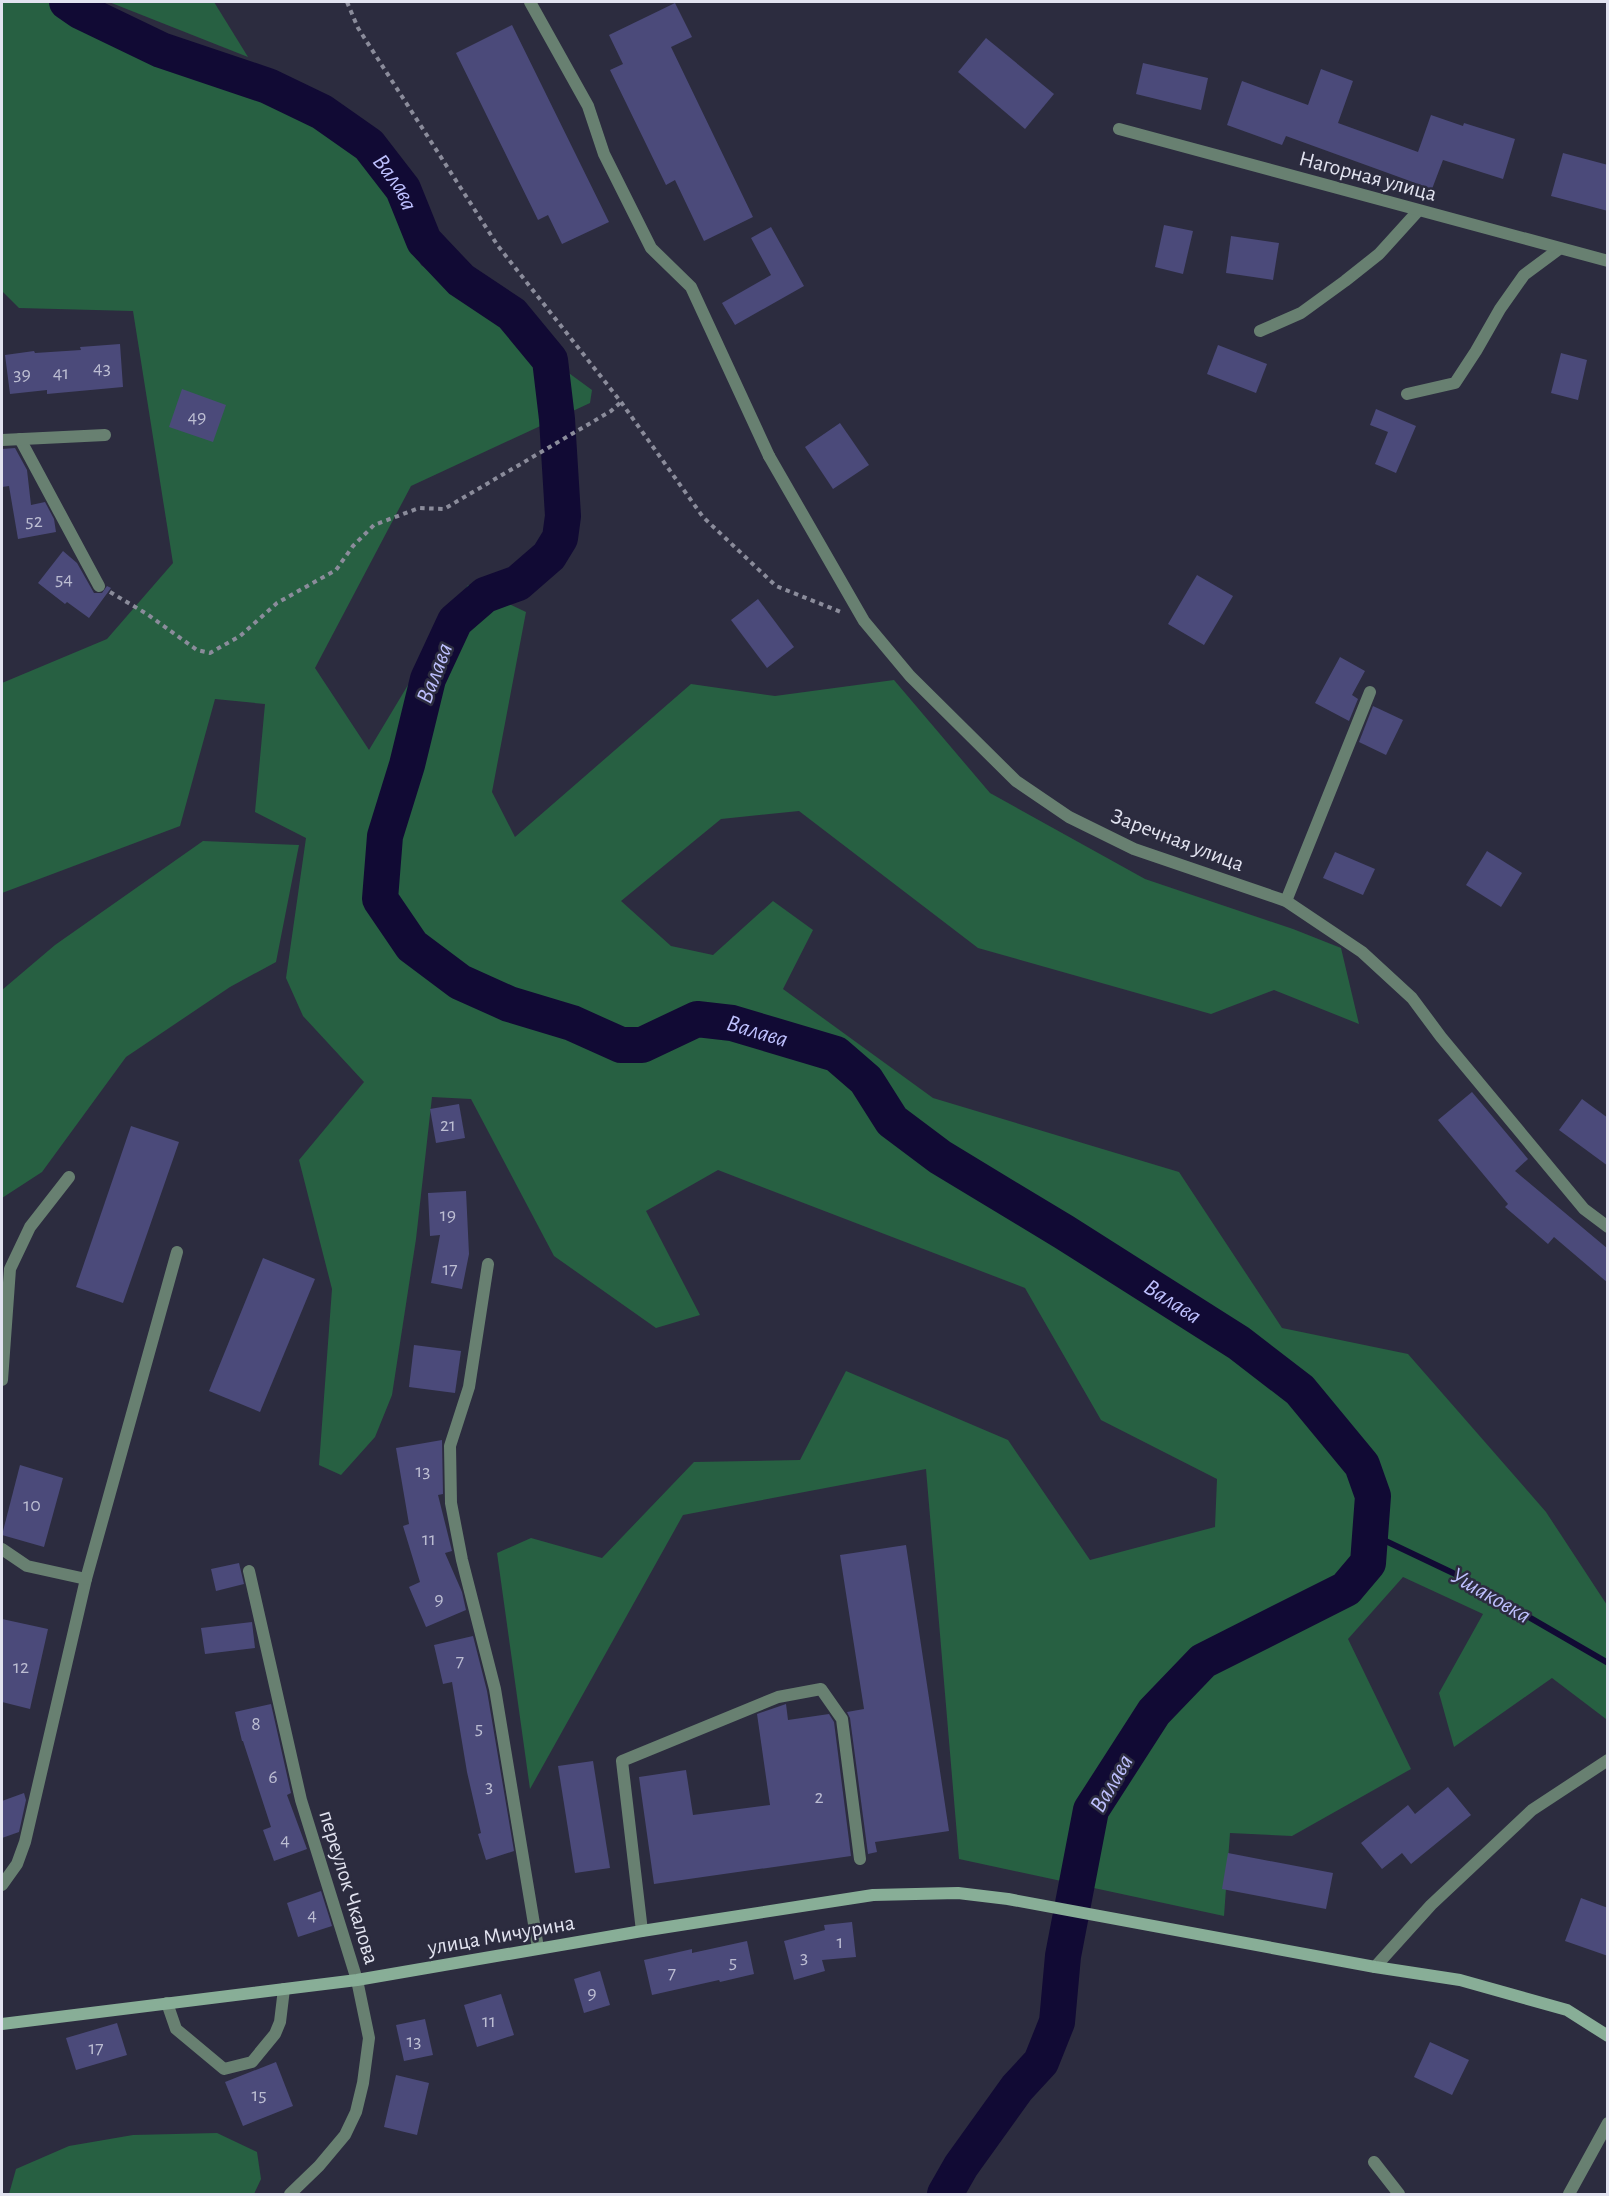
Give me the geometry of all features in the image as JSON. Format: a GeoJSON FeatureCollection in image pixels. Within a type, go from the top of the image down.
{"type":"FeatureCollection","features":[{"type":"Feature","properties":{"kind":"main road","name":"улица Мичурина"},"geometry":{"type":"LineString","coordinates":[[2,2024],[357,1980],[538,1948],[873,1895],[958,1893],[1008,1899],[1375,1967],[1460,1980],[1567,2010],[1608,2036]]}},
{"type":"Feature","properties":{"kind":"street","name":"Заречная улица"},"geometry":{"type":"LineString","coordinates":[[530,2],[588,106],[604,153],[651,248],[692,287],[769,456],[864,621],[910,676],[1016,781],[1069,817],[1134,849],[1286,901],[1362,951],[1412,998],[1441,1037],[1584,1209],[1608,1227]]}},
{"type":"Feature","properties":{"kind":"street","name":"Нагорная улица"},"geometry":{"type":"LineString","coordinates":[[1119,129],[1608,261]]}},
{"type":"Feature","properties":{"kind":"street"},"geometry":{"type":"LineString","coordinates":[[1260,331],[1301,314],[1379,254],[1418,211]]}},
{"type":"Feature","properties":{"kind":"street"},"geometry":{"type":"LineString","coordinates":[[1407,394],[1455,383],[1500,309],[1524,275],[1559,249]]}},
{"type":"Feature","properties":{"kind":"street"},"geometry":{"type":"LineString","coordinates":[[2,440],[105,435]]}},
{"type":"Feature","properties":{"kind":"street"},"geometry":{"type":"LineString","coordinates":[[20,439],[99,585]]}},
{"type":"Feature","properties":{"kind":"street"},"geometry":{"type":"LineString","coordinates":[[1286,901],[1370,692]]}},
{"type":"Feature","properties":{"kind":"street"},"geometry":{"type":"LineString","coordinates":[[2,1380],[10,1269],[30,1227],[69,1177]]}},
{"type":"Feature","properties":{"kind":"street"},"geometry":{"type":"LineString","coordinates":[[2,1885],[17,1864],[26,1842],[86,1579],[177,1252]]}},
{"type":"Feature","properties":{"kind":"street"},"geometry":{"type":"LineString","coordinates":[[488,1264],[469,1387],[450,1446],[450,1503],[495,1689],[538,1948]]}},
{"type":"Feature","properties":{"kind":"street"},"geometry":{"type":"LineString","coordinates":[[2,1549],[27,1566],[86,1579]]}},
{"type":"Feature","properties":{"kind":"street","name":"переулок Чкалова"},"geometry":{"type":"LineString","coordinates":[[249,1571],[302,1800],[357,1980],[369,2038],[363,2084],[356,2112],[345,2135],[319,2166],[290,2194]]}},
{"type":"Feature","properties":{"kind":"street"},"geometry":{"type":"LineString","coordinates":[[642,1931],[622,1761],[778,1697],[821,1689],[842,1719],[860,1859]]}},
{"type":"Feature","properties":{"kind":"street"},"geometry":{"type":"LineString","coordinates":[[1375,1967],[1431,1905],[1532,1810],[1608,1760]]}},
{"type":"Feature","properties":{"kind":"street"},"geometry":{"type":"LineString","coordinates":[[167,2003],[176,2029],[224,2069],[252,2062],[275,2034],[280,2022],[284,1989]]}},
{"type":"Feature","properties":{"kind":"street"},"geometry":{"type":"LineString","coordinates":[[1569,2194],[1608,2123]]}},
{"type":"Feature","properties":{"kind":"street"},"geometry":{"type":"LineString","coordinates":[[1374,2163],[1399,2194]]}},
{"type":"Feature","properties":{"kind":"path"},"geometry":{"type":"LineString","coordinates":[[347,2],[358,28],[498,246],[621,402],[703,517],[777,586],[864,621]]}},
{"type":"Feature","properties":{"kind":"path"},"geometry":{"type":"LineString","coordinates":[[99,585],[147,614],[197,650],[210,653],[240,636],[277,603],[336,570],[353,546],[374,525],[419,508],[444,509],[611,411],[621,402]]}},
{"type":"Feature","properties":{"kind":"green space"},"geometry":{"type":"Polygon","coordinates":[[[2,2],[50,2],[85,28],[227,90],[322,122],[383,178],[421,265],[592,390],[590,403],[411,486],[315,668],[369,750],[468,585],[526,612],[492,792],[515,837],[691,684],[775,696],[894,680],[990,793],[1145,879],[1293,929],[1341,948],[1359,1024],[1274,990],[1211,1014],[978,948],[799,811],[721,819],[621,901],[671,946],[713,955],[773,901],[813,930],[783,989],[933,1098],[1179,1172],[1282,1328],[1408,1354],[1546,1512],[1607,1605],[1606,1719],[1552,1678],[1454,1747],[1439,1693],[1483,1614],[1403,1577],[1348,1639],[1411,1769],[1292,1836],[1230,1833],[1224,1916],[959,1859],[926,1469],[683,1515],[530,1789],[497,1553],[531,1538],[602,1558],[694,1462],[800,1460],[846,1371],[1008,1440],[1090,1560],[1215,1527],[1217,1479],[1101,1420],[1025,1288],[718,1170],[646,1211],[700,1315],[656,1328],[554,1256],[471,1099],[432,1097],[416,1239],[392,1395],[375,1437],[341,1475],[319,1465],[332,1289],[299,1160],[364,1082],[303,1016],[286,978],[306,838],[255,812],[265,704],[215,699],[180,826],[2,893],[2,683],[107,639],[173,563],[133,311],[19,308],[2,291],[2,2]]]}},
{"type":"Feature","properties":{"kind":"green space"},"geometry":{"type":"Polygon","coordinates":[[[109,2],[214,2],[248,57],[109,2]]]}},
{"type":"Feature","properties":{"kind":"green space"},"geometry":{"type":"Polygon","coordinates":[[[203,841],[299,845],[276,962],[230,987],[126,1057],[42,1172],[2,1198],[2,990],[55,945],[203,841]]]}},
{"type":"Feature","properties":{"kind":"green space"},"geometry":{"type":"Polygon","coordinates":[[[217,2133],[257,2152],[261,2179],[254,2194],[9,2194],[16,2169],[69,2146],[133,2135],[217,2133]]]}},
{"type":"Feature","properties":{"kind":"building"},"geometry":{"type":"Polygon","coordinates":[[[675,3],[692,37],[671,47],[753,217],[704,241],[675,180],[666,185],[610,70],[623,64],[609,35],[675,3]]]}},
{"type":"Feature","properties":{"kind":"building"},"geometry":{"type":"Polygon","coordinates":[[[512,25],[609,222],[562,244],[548,215],[538,220],[456,53],[512,25]]]}},
{"type":"Feature","properties":{"kind":"building"},"geometry":{"type":"Polygon","coordinates":[[[986,38],[1054,94],[1025,129],[958,72],[986,38]]]}},
{"type":"Feature","properties":{"kind":"building"},"geometry":{"type":"Polygon","coordinates":[[[1143,63],[1208,78],[1201,110],[1136,94],[1143,63]]]}},
{"type":"Feature","properties":{"kind":"building"},"geometry":{"type":"Polygon","coordinates":[[[1321,69],[1353,81],[1338,123],[1418,152],[1431,115],[1515,139],[1503,179],[1443,160],[1432,189],[1286,136],[1282,145],[1227,125],[1242,81],[1308,105],[1321,69]]]}},
{"type":"Feature","properties":{"kind":"building"},"geometry":{"type":"Polygon","coordinates":[[[1563,153],[1608,165],[1608,211],[1551,196],[1563,153]]]}},
{"type":"Feature","properties":{"kind":"building"},"geometry":{"type":"Polygon","coordinates":[[[1164,225],[1193,231],[1183,274],[1155,267],[1164,225]]]}},
{"type":"Feature","properties":{"kind":"building"},"geometry":{"type":"Polygon","coordinates":[[[771,227],[804,286],[735,325],[722,303],[771,275],[751,238],[771,227]]]}},
{"type":"Feature","properties":{"kind":"building"},"geometry":{"type":"Polygon","coordinates":[[[1231,236],[1279,243],[1273,280],[1226,273],[1231,236]]]}},
{"type":"Feature","properties":{"kind":"building"},"geometry":{"type":"Polygon","coordinates":[[[120,344],[123,387],[47,394],[47,390],[10,394],[5,355],[34,351],[35,353],[81,350],[80,347],[120,344]]]}},
{"type":"Feature","properties":{"kind":"building"},"geometry":{"type":"Polygon","coordinates":[[[1218,345],[1267,364],[1256,393],[1207,374],[1218,345]]]}},
{"type":"Feature","properties":{"kind":"building"},"geometry":{"type":"Polygon","coordinates":[[[1561,353],[1587,360],[1578,400],[1551,393],[1561,353]]]}},
{"type":"Feature","properties":{"kind":"building"},"geometry":{"type":"Polygon","coordinates":[[[182,389],[226,405],[213,442],[169,427],[182,389]]]}},
{"type":"Feature","properties":{"kind":"building"},"geometry":{"type":"Polygon","coordinates":[[[1376,409],[1416,426],[1396,473],[1375,464],[1388,432],[1370,425],[1376,409]]]}},
{"type":"Feature","properties":{"kind":"building"},"geometry":{"type":"Polygon","coordinates":[[[840,423],[869,465],[833,489],[805,447],[840,423]]]}},
{"type":"Feature","properties":{"kind":"building"},"geometry":{"type":"Polygon","coordinates":[[[15,448],[27,470],[31,505],[45,502],[54,519],[56,532],[18,539],[9,486],[2,487],[2,449],[15,448]]]}},
{"type":"Feature","properties":{"kind":"building"},"geometry":{"type":"Polygon","coordinates":[[[63,551],[77,563],[94,593],[102,593],[107,586],[111,588],[89,618],[67,602],[65,604],[38,583],[63,551]]]}},
{"type":"Feature","properties":{"kind":"building"},"geometry":{"type":"Polygon","coordinates":[[[1197,575],[1233,596],[1204,645],[1168,624],[1197,575]]]}},
{"type":"Feature","properties":{"kind":"building"},"geometry":{"type":"Polygon","coordinates":[[[758,599],[794,647],[767,668],[731,620],[758,599]]]}},
{"type":"Feature","properties":{"kind":"building"},"geometry":{"type":"Polygon","coordinates":[[[1340,657],[1365,671],[1352,695],[1358,699],[1349,721],[1315,703],[1340,657]]]}},
{"type":"Feature","properties":{"kind":"building"},"geometry":{"type":"Polygon","coordinates":[[[1373,706],[1403,720],[1386,755],[1359,742],[1373,706]]]}},
{"type":"Feature","properties":{"kind":"building"},"geometry":{"type":"Polygon","coordinates":[[[1487,851],[1522,873],[1501,907],[1466,885],[1487,851]]]}},
{"type":"Feature","properties":{"kind":"building"},"geometry":{"type":"Polygon","coordinates":[[[1335,852],[1375,869],[1363,895],[1323,878],[1335,852]]]}},
{"type":"Feature","properties":{"kind":"building"},"geometry":{"type":"Polygon","coordinates":[[[1472,1092],[1528,1159],[1515,1171],[1608,1249],[1608,1283],[1554,1237],[1548,1244],[1505,1207],[1508,1204],[1438,1120],[1472,1092]]]}},
{"type":"Feature","properties":{"kind":"building"},"geometry":{"type":"Polygon","coordinates":[[[1582,1099],[1608,1118],[1608,1166],[1559,1130],[1582,1099]]]}},
{"type":"Feature","properties":{"kind":"building"},"geometry":{"type":"Polygon","coordinates":[[[459,1104],[465,1138],[436,1143],[430,1109],[459,1104]]]}},
{"type":"Feature","properties":{"kind":"building"},"geometry":{"type":"Polygon","coordinates":[[[131,1126],[179,1142],[123,1303],[76,1287],[131,1126]]]}},
{"type":"Feature","properties":{"kind":"building"},"geometry":{"type":"Polygon","coordinates":[[[466,1191],[469,1254],[462,1289],[431,1283],[440,1235],[430,1236],[428,1193],[466,1191]]]}},
{"type":"Feature","properties":{"kind":"building"},"geometry":{"type":"Polygon","coordinates":[[[263,1258],[315,1279],[260,1412],[209,1391],[263,1258]]]}},
{"type":"Feature","properties":{"kind":"building"},"geometry":{"type":"Polygon","coordinates":[[[414,1345],[461,1351],[455,1393],[409,1387],[414,1345]]]}},
{"type":"Feature","properties":{"kind":"building"},"geometry":{"type":"Polygon","coordinates":[[[442,1440],[443,1494],[438,1495],[452,1551],[445,1553],[462,1592],[466,1610],[426,1627],[409,1587],[420,1582],[403,1526],[409,1524],[396,1448],[442,1440]]]}},
{"type":"Feature","properties":{"kind":"building"},"geometry":{"type":"Polygon","coordinates":[[[20,1465],[63,1478],[44,1547],[2,1535],[20,1465]]]}},
{"type":"Feature","properties":{"kind":"building"},"geometry":{"type":"Polygon","coordinates":[[[906,1545],[949,1831],[875,1842],[877,1852],[868,1854],[850,1718],[847,1712],[864,1709],[840,1555],[906,1545]]]}},
{"type":"Feature","properties":{"kind":"building"},"geometry":{"type":"Polygon","coordinates":[[[239,1563],[244,1584],[216,1591],[211,1569],[239,1563]]]}},
{"type":"Feature","properties":{"kind":"building"},"geometry":{"type":"Polygon","coordinates":[[[2,1619],[48,1629],[30,1709],[2,1702],[2,1619]]]}},
{"type":"Feature","properties":{"kind":"building"},"geometry":{"type":"Polygon","coordinates":[[[252,1622],[255,1648],[205,1654],[201,1628],[252,1622]]]}},
{"type":"Feature","properties":{"kind":"building"},"geometry":{"type":"Polygon","coordinates":[[[473,1636],[487,1691],[514,1851],[486,1860],[478,1834],[481,1833],[467,1772],[452,1682],[443,1684],[434,1645],[473,1636]]]}},
{"type":"Feature","properties":{"kind":"building"},"geometry":{"type":"Polygon","coordinates":[[[271,1704],[291,1793],[287,1795],[307,1849],[274,1861],[263,1830],[271,1827],[242,1741],[235,1712],[271,1704]]]}},
{"type":"Feature","properties":{"kind":"building"},"geometry":{"type":"Polygon","coordinates":[[[786,1704],[788,1720],[829,1714],[834,1722],[851,1856],[654,1884],[639,1777],[686,1770],[693,1815],[770,1805],[757,1714],[786,1704]]]}},
{"type":"Feature","properties":{"kind":"building"},"geometry":{"type":"Polygon","coordinates":[[[593,1761],[610,1868],[575,1873],[558,1766],[593,1761]]]}},
{"type":"Feature","properties":{"kind":"building"},"geometry":{"type":"Polygon","coordinates":[[[1448,1787],[1471,1815],[1411,1864],[1402,1853],[1382,1869],[1361,1843],[1408,1805],[1415,1814],[1448,1787]]]}},
{"type":"Feature","properties":{"kind":"building"},"geometry":{"type":"Polygon","coordinates":[[[24,1793],[26,1800],[19,1832],[2,1838],[2,1801],[24,1793]]]}},
{"type":"Feature","properties":{"kind":"building"},"geometry":{"type":"Polygon","coordinates":[[[1228,1853],[1333,1873],[1326,1909],[1222,1889],[1228,1853]]]}},
{"type":"Feature","properties":{"kind":"building"},"geometry":{"type":"Polygon","coordinates":[[[321,1891],[332,1926],[298,1937],[287,1903],[321,1891]]]}},
{"type":"Feature","properties":{"kind":"building"},"geometry":{"type":"Polygon","coordinates":[[[1581,1898],[1608,1908],[1608,1956],[1565,1941],[1581,1898]]]}},
{"type":"Feature","properties":{"kind":"building"},"geometry":{"type":"Polygon","coordinates":[[[852,1922],[856,1957],[822,1960],[825,1971],[794,1980],[784,1941],[825,1930],[824,1925],[852,1922]]]}},
{"type":"Feature","properties":{"kind":"building"},"geometry":{"type":"Polygon","coordinates":[[[747,1941],[754,1974],[652,1995],[644,1960],[692,1949],[692,1953],[747,1941]]]}},
{"type":"Feature","properties":{"kind":"building"},"geometry":{"type":"Polygon","coordinates":[[[600,1971],[610,2005],[584,2013],[574,1979],[600,1971]]]}},
{"type":"Feature","properties":{"kind":"building"},"geometry":{"type":"Polygon","coordinates":[[[501,1994],[514,2035],[477,2047],[464,2005],[501,1994]]]}},
{"type":"Feature","properties":{"kind":"building"},"geometry":{"type":"Polygon","coordinates":[[[425,2019],[433,2055],[404,2061],[396,2025],[425,2019]]]}},
{"type":"Feature","properties":{"kind":"building"},"geometry":{"type":"Polygon","coordinates":[[[117,2023],[127,2055],[76,2070],[66,2038],[117,2023]]]}},
{"type":"Feature","properties":{"kind":"building"},"geometry":{"type":"Polygon","coordinates":[[[1430,2042],[1469,2060],[1452,2095],[1414,2077],[1430,2042]]]}},
{"type":"Feature","properties":{"kind":"building"},"geometry":{"type":"Polygon","coordinates":[[[276,2062],[293,2106],[243,2126],[225,2082],[276,2062]]]}},
{"type":"Feature","properties":{"kind":"building"},"geometry":{"type":"Polygon","coordinates":[[[396,2075],[429,2083],[417,2135],[384,2127],[396,2075]]]}},
{"type":"Feature","properties":{"kind":"waterway","name":"Валава"},"geometry":{"type":"LineString","coordinates":[[67,2],[80,11],[161,50],[268,86],[322,112],[369,145],[403,189],[424,241],[461,280],[512,314],[550,360],[557,419],[563,516],[560,538],[549,556],[518,583],[485,595],[455,621],[428,679],[407,765],[385,836],[380,899],[412,946],[460,982],[509,1004],[572,1023],[621,1045],[642,1045],[697,1019],[732,1023],[836,1054],[866,1080],[892,1121],[940,1157],[1064,1232],[1239,1343],[1300,1390],[1362,1465],[1373,1496],[1368,1563],[1346,1589],[1203,1661],[1154,1712],[1091,1810],[1063,1956],[1057,2022],[1041,2062],[1017,2088],[961,2166],[945,2194]]}},
{"type":"Feature","properties":{"kind":"waterway","name":"Ушаковка"},"geometry":{"type":"LineString","coordinates":[[1371,1534],[1453,1573],[1608,1663]]}}]}
